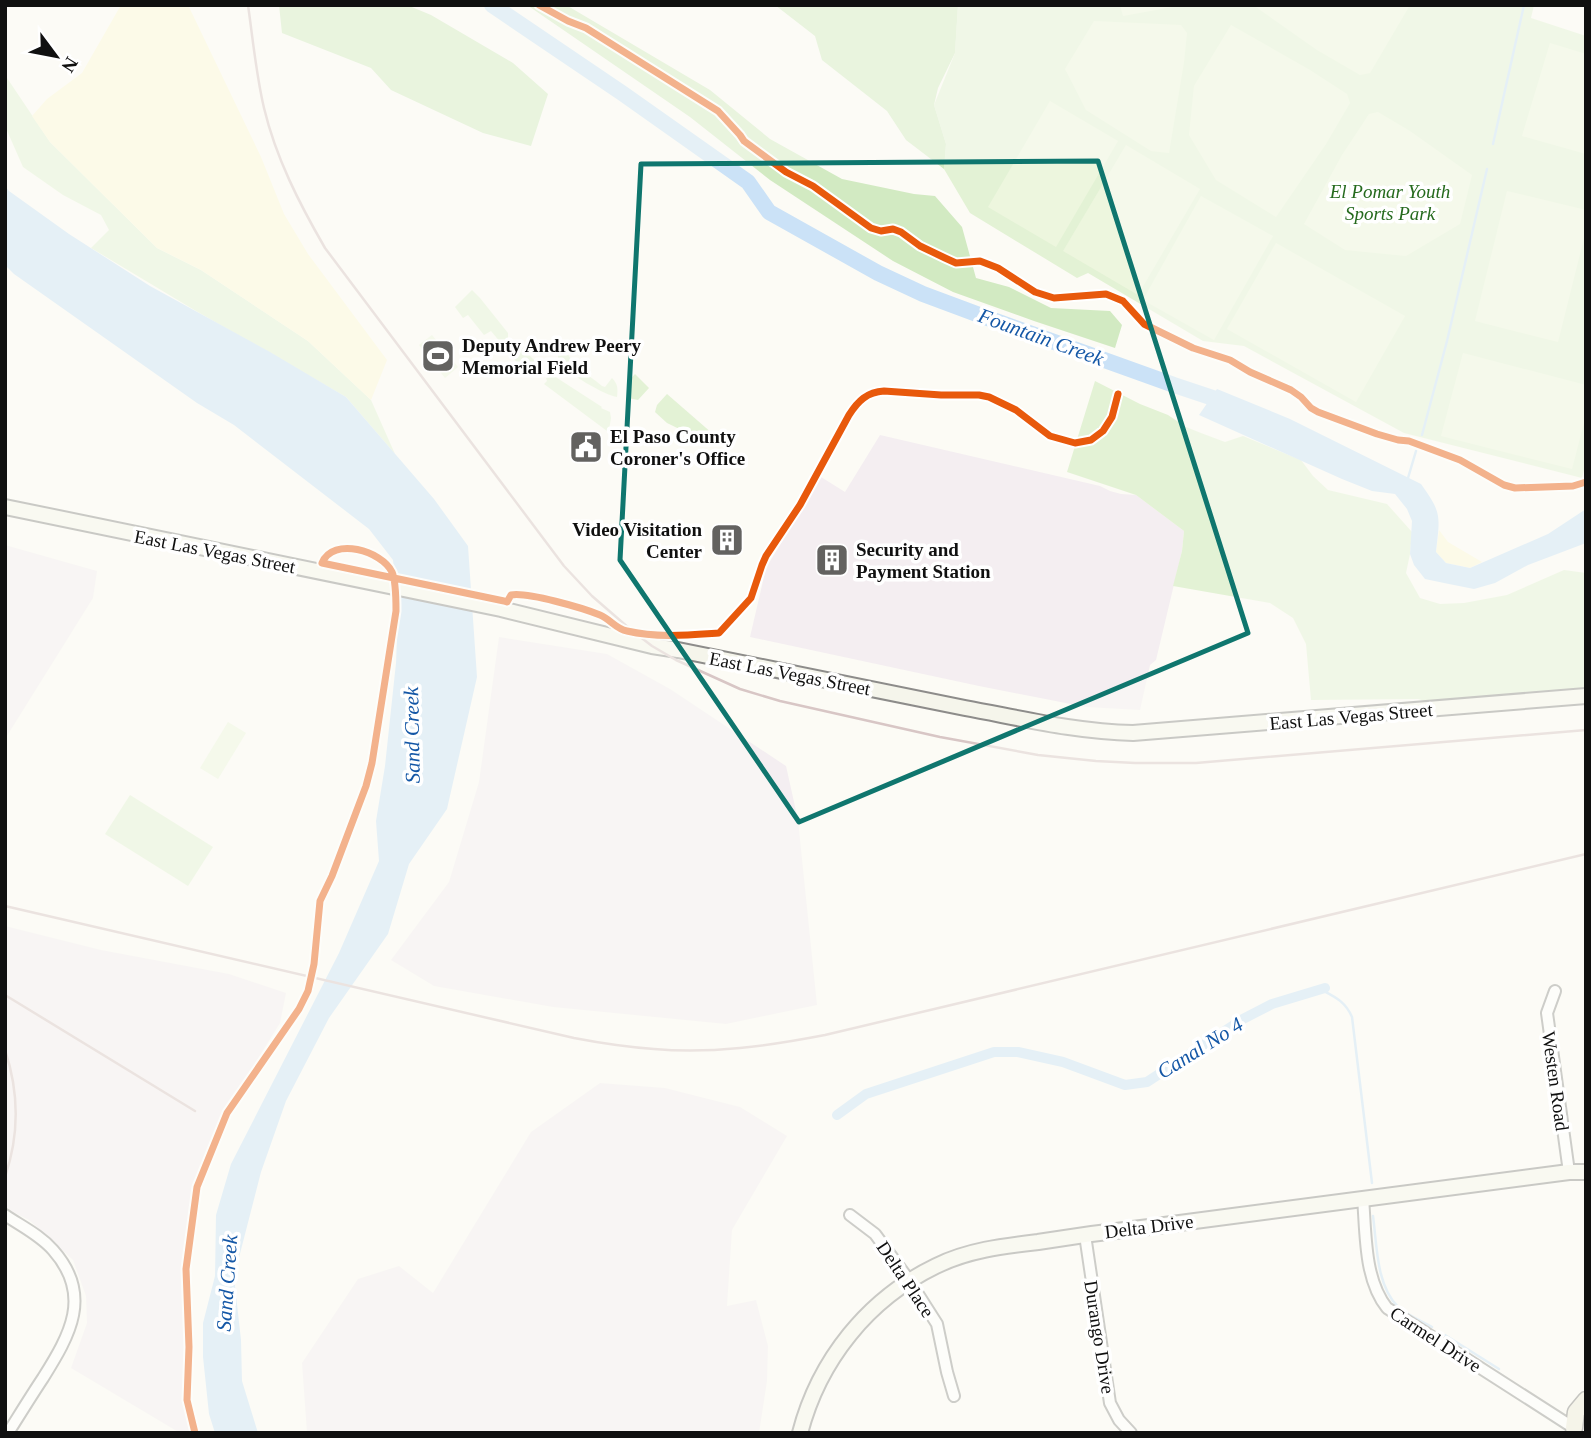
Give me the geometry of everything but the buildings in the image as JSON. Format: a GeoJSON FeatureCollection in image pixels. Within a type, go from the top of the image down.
{"type":"FeatureCollection","features":[{"type":"Feature","properties":{"kind":"main road"},"geometry":{"type":"LineString","coordinates":[[1578,1429],[1576,1412],[1586,1400]]}},
{"type":"Feature","properties":{"kind":"street","name":"East Las Vegas Street"},"geometry":{"type":"LineString","coordinates":[[5,507],[501,609],[652,646],[1105,733],[1133,733],[1586,696]]}},
{"type":"Feature","properties":{"kind":"street","name":"Westen Road"},"geometry":{"type":"LineString","coordinates":[[1555,991],[1547,1013],[1569,1172]]}},
{"type":"Feature","properties":{"kind":"street","name":"Delta Drive"},"geometry":{"type":"LineString","coordinates":[[800,1433],[814,1392],[832,1357],[848,1336],[884,1299],[909,1280],[938,1265],[989,1249],[1085,1235],[1569,1172],[1586,1172]]}},
{"type":"Feature","properties":{"kind":"street","name":"Carmel Drive"},"geometry":{"type":"LineString","coordinates":[[1363,1198],[1373,1283],[1387,1308],[1578,1429]]}},
{"type":"Feature","properties":{"kind":"street"},"geometry":{"type":"LineString","coordinates":[[5,1215],[53,1250],[70,1276],[75,1306],[71,1329],[8,1433]]}},
{"type":"Feature","properties":{"kind":"street","name":"Delta Place"},"geometry":{"type":"LineString","coordinates":[[850,1215],[875,1234],[937,1324],[954,1396]]}},
{"type":"Feature","properties":{"kind":"street","name":"Durango Drive"},"geometry":{"type":"LineString","coordinates":[[1085,1235],[1110,1403],[1119,1420],[1131,1433]]}},
{"type":"Feature","properties":{"kind":"highlighted area"},"geometry":{"type":"Polygon","coordinates":[[[1098,161],[1248,633],[799,822],[620,560],[641,164],[1098,161]]]}},
{"type":"Feature","properties":{"kind":"shaded area"},"geometry":{"type":"Polygon","coordinates":[[[880,435],[1100,486],[1121,494],[1136,495],[1184,531],[1182,551],[1156,660],[1150,665],[1140,710],[1086,707],[750,637],[766,568],[821,477],[845,492],[880,435]]]}},
{"type":"Feature","properties":{"kind":"shaded area"},"geometry":{"type":"Polygon","coordinates":[[[5,545],[97,571],[93,598],[5,739],[5,545]]]}},
{"type":"Feature","properties":{"kind":"shaded area"},"geometry":{"type":"Polygon","coordinates":[[[499,637],[607,654],[670,689],[786,766],[798,820],[817,1005],[726,1024],[553,1007],[434,986],[391,960],[449,882],[479,782],[499,637]]]}},
{"type":"Feature","properties":{"kind":"shaded area"},"geometry":{"type":"Polygon","coordinates":[[[5,926],[101,950],[229,974],[286,993],[280,1023],[230,1104],[203,1171],[189,1284],[185,1343],[193,1411],[190,1433],[180,1433],[71,1368],[87,1323],[86,1296],[73,1260],[29,1220],[5,1208],[5,926]]]}},
{"type":"Feature","properties":{"kind":"shaded area"},"geometry":{"type":"Polygon","coordinates":[[[600,1083],[665,1088],[740,1107],[787,1136],[732,1230],[727,1306],[756,1300],[768,1346],[767,1381],[759,1433],[307,1433],[302,1363],[358,1279],[399,1266],[433,1293],[531,1132],[600,1083]]]}},
{"type":"Feature","properties":{"kind":"green space"},"geometry":{"type":"Polygon","coordinates":[[[279,5],[407,5],[431,15],[513,63],[548,94],[531,146],[483,133],[391,90],[371,68],[282,33],[279,5]]]}},
{"type":"Feature","properties":{"kind":"green space"},"geometry":{"type":"Polygon","coordinates":[[[527,5],[566,5],[710,90],[770,139],[842,179],[935,196],[962,227],[976,278],[1009,287],[1051,308],[1110,311],[1122,325],[1115,348],[953,292],[893,261],[770,180],[690,117],[527,5]]]}},
{"type":"Feature","properties":{"kind":"green space"},"geometry":{"type":"Polygon","coordinates":[[[775,5],[958,5],[955,53],[938,88],[934,105],[946,144],[944,169],[906,140],[887,111],[822,60],[815,36],[775,5]]]}},
{"type":"Feature","properties":{"kind":"green space","name":"El Pomar Youth Sports Park"},"geometry":{"type":"Polygon","coordinates":[[[958,5],[1534,5],[1531,18],[1586,36],[1586,463],[1582,478],[1404,433],[1244,346],[1203,341],[1088,273],[1077,278],[970,213],[944,169],[946,144],[934,105],[955,53],[958,5]]]}},
{"type":"Feature","properties":{"kind":"green space"},"geometry":{"type":"Polygon","coordinates":[[[1120,5],[1183,5],[1123,16],[1120,5]]]}},
{"type":"Feature","properties":{"kind":"green space"},"geometry":{"type":"Polygon","coordinates":[[[1253,5],[1410,5],[1370,73],[1360,75],[1317,50],[1253,5]]]}},
{"type":"Feature","properties":{"kind":"green space"},"geometry":{"type":"Polygon","coordinates":[[[1094,21],[1181,25],[1187,33],[1169,153],[1151,151],[1086,110],[1065,69],[1094,21]]]}},
{"type":"Feature","properties":{"kind":"green space"},"geometry":{"type":"Polygon","coordinates":[[[1231,25],[1347,94],[1350,103],[1326,144],[1276,217],[1216,180],[1189,135],[1194,86],[1231,25]]]}},
{"type":"Feature","properties":{"kind":"green space"},"geometry":{"type":"Polygon","coordinates":[[[1550,43],[1586,54],[1586,154],[1522,136],[1550,43]]]}},
{"type":"Feature","properties":{"kind":"green space"},"geometry":{"type":"Polygon","coordinates":[[[5,75],[50,142],[157,248],[201,270],[308,341],[371,400],[395,454],[346,397],[91,248],[109,230],[101,215],[63,195],[23,167],[5,126],[5,75]]]}},
{"type":"Feature","properties":{"kind":"green space"},"geometry":{"type":"Polygon","coordinates":[[[1050,101],[1118,141],[1056,247],[988,207],[1050,101]]]}},
{"type":"Feature","properties":{"kind":"green space"},"geometry":{"type":"Polygon","coordinates":[[[1378,112],[1472,175],[1460,224],[1406,256],[1345,250],[1304,224],[1342,155],[1369,114],[1378,112]]]}},
{"type":"Feature","properties":{"kind":"green space"},"geometry":{"type":"Polygon","coordinates":[[[1126,145],[1200,189],[1138,295],[1063,251],[1126,145]]]}},
{"type":"Feature","properties":{"kind":"green space"},"geometry":{"type":"Polygon","coordinates":[[[1507,191],[1586,210],[1586,230],[1558,342],[1475,321],[1507,191]]]}},
{"type":"Feature","properties":{"kind":"green space"},"geometry":{"type":"Polygon","coordinates":[[[1201,196],[1273,236],[1214,340],[1143,300],[1201,196]]]}},
{"type":"Feature","properties":{"kind":"green space"},"geometry":{"type":"Polygon","coordinates":[[[1276,243],[1405,316],[1356,402],[1227,329],[1276,243]]]}},
{"type":"Feature","properties":{"kind":"green space"},"geometry":{"type":"Polygon","coordinates":[[[472,290],[508,333],[505,342],[501,343],[491,331],[484,335],[468,315],[463,318],[455,307],[472,290]]]}},
{"type":"Feature","properties":{"kind":"green space","name":"Deputy Andrew Peery Memorial Field"},"geometry":{"type":"Polygon","coordinates":[[[432,335],[458,367],[445,378],[419,345],[432,335]]]}},
{"type":"Feature","properties":{"kind":"green space"},"geometry":{"type":"Polygon","coordinates":[[[517,347],[523,349],[538,364],[538,371],[534,376],[530,376],[510,355],[517,347]]]}},
{"type":"Feature","properties":{"kind":"green space"},"geometry":{"type":"Polygon","coordinates":[[[565,347],[575,364],[602,386],[605,387],[612,378],[617,387],[617,397],[595,388],[563,366],[558,356],[565,347]]]}},
{"type":"Feature","properties":{"kind":"green space"},"geometry":{"type":"Polygon","coordinates":[[[1463,353],[1586,385],[1586,415],[1572,469],[1441,436],[1463,353]]]}},
{"type":"Feature","properties":{"kind":"green space"},"geometry":{"type":"Polygon","coordinates":[[[635,374],[649,388],[638,400],[628,398],[628,382],[635,374]]]}},
{"type":"Feature","properties":{"kind":"green space"},"geometry":{"type":"Polygon","coordinates":[[[554,376],[610,412],[609,430],[544,384],[546,378],[554,376]]]}},
{"type":"Feature","properties":{"kind":"green space"},"geometry":{"type":"Polygon","coordinates":[[[1095,381],[1201,433],[1225,442],[1243,436],[1301,460],[1328,490],[1387,504],[1412,532],[1406,573],[1420,598],[1440,604],[1464,603],[1507,595],[1564,570],[1586,573],[1586,693],[1452,708],[1418,699],[1311,700],[1306,644],[1293,618],[1270,603],[1173,586],[1184,531],[1136,495],[1067,472],[1095,381]]]}},
{"type":"Feature","properties":{"kind":"green space"},"geometry":{"type":"Polygon","coordinates":[[[667,394],[713,434],[706,442],[667,423],[655,412],[657,405],[667,394]]]}},
{"type":"Feature","properties":{"kind":"green space"},"geometry":{"type":"Polygon","coordinates":[[[228,722],[246,733],[218,779],[200,768],[228,722]]]}},
{"type":"Feature","properties":{"kind":"green space"},"geometry":{"type":"Polygon","coordinates":[[[130,795],[213,847],[188,886],[105,834],[130,795]]]}},
{"type":"Feature","properties":{"kind":"sand"},"geometry":{"type":"Polygon","coordinates":[[[121,5],[188,5],[261,157],[284,214],[308,254],[387,360],[371,400],[308,341],[201,270],[157,248],[50,142],[32,116],[47,99],[82,73],[121,5]]]}},
{"type":"Feature","properties":{"kind":"sand"},"geometry":{"type":"Polygon","coordinates":[[[1439,530],[1448,542],[1482,562],[1470,568],[1446,563],[1436,552],[1439,530]]]}},
{"type":"Feature","properties":{"kind":"water","name":"Sand Creek"},"geometry":{"type":"Polygon","coordinates":[[[5,186],[69,234],[150,286],[346,397],[434,499],[468,546],[477,677],[447,809],[409,864],[388,934],[329,1018],[286,1101],[261,1172],[234,1277],[241,1340],[242,1381],[258,1433],[215,1433],[209,1414],[203,1357],[203,1323],[215,1276],[216,1215],[231,1164],[339,953],[379,861],[376,821],[396,663],[398,612],[393,560],[369,529],[234,425],[197,403],[14,274],[5,265],[5,186]]]}},
{"type":"Feature","properties":{"kind":"water"},"geometry":{"type":"Polygon","coordinates":[[[1217,389],[1290,419],[1421,484],[1438,515],[1436,552],[1446,563],[1470,568],[1548,534],[1586,509],[1586,543],[1528,565],[1495,583],[1474,589],[1425,579],[1414,565],[1410,554],[1412,521],[1407,509],[1395,494],[1372,491],[1342,479],[1199,415],[1217,389]]]}},
{"type":"Feature","properties":{"kind":"waterway","name":"Fountain Creek"},"geometry":{"type":"LineString","coordinates":[[492,5],[748,182],[769,212],[878,273],[923,294],[982,316],[1231,404]]}},
{"type":"Feature","properties":{"kind":"waterway"},"geometry":{"type":"LineString","coordinates":[[1493,144],[1524,5]]}},
{"type":"Feature","properties":{"kind":"waterway"},"geometry":{"type":"LineString","coordinates":[[1422,435],[1487,169]]}},
{"type":"Feature","properties":{"kind":"waterway"},"geometry":{"type":"LineString","coordinates":[[1408,478],[1416,451]]}},
{"type":"Feature","properties":{"kind":"waterway","name":"Canal No 4"},"geometry":{"type":"LineString","coordinates":[[837,1115],[866,1094],[994,1052],[1018,1052],[1063,1062],[1125,1085],[1147,1082],[1243,1019],[1272,1004],[1325,988]]}},
{"type":"Feature","properties":{"kind":"waterway"},"geometry":{"type":"LineString","coordinates":[[1320,989],[1343,1003],[1352,1017],[1372,1183]]}},
{"type":"Feature","properties":{"kind":"waterway"},"geometry":{"type":"LineString","coordinates":[[1373,1216],[1385,1288],[1398,1307],[1432,1327]]}},
{"type":"Feature","properties":{"kind":"waterway"},"geometry":{"type":"LineString","coordinates":[[1445,1335],[1499,1369]]}},
{"type":"Feature","properties":{"kind":"railway"},"geometry":{"type":"LineString","coordinates":[[248,5],[259,82],[269,127],[289,180],[325,248],[564,566],[592,596],[630,629],[676,660],[740,689],[780,701],[940,737],[1038,755],[1096,761],[1196,763],[1586,730]]}},
{"type":"Feature","properties":{"kind":"railway"},"geometry":{"type":"LineString","coordinates":[[5,906],[574,1038],[634,1047],[719,1050],[825,1035],[1586,854]]}},
{"type":"Feature","properties":{"kind":"railway"},"geometry":{"type":"LineString","coordinates":[[5,995],[195,1111]]}},
{"type":"Feature","properties":{"kind":"railway"},"geometry":{"type":"LineString","coordinates":[[5,1050],[13,1082],[16,1114],[13,1146],[5,1177]]}},
{"type":"Feature","properties":{"kind":"cycle path"},"geometry":{"type":"LineString","coordinates":[[539,5],[586,28],[718,111],[744,141],[871,228],[901,232],[920,246],[956,263],[980,261],[998,268],[1035,292],[1054,298],[1106,294],[1123,301],[1144,324],[1193,348],[1230,360],[1291,390],[1318,412],[1460,460],[1504,485],[1515,488],[1573,486],[1586,482]]}},
{"type":"Feature","properties":{"kind":"cycle path"},"geometry":{"type":"LineString","coordinates":[[195,1433],[187,1400],[189,1347],[186,1269],[197,1187],[227,1113],[299,1009],[308,991],[314,964],[320,901],[366,786],[372,763],[396,611],[394,580],[393,576],[392,572],[387,564],[368,553],[346,548],[328,555],[322,563],[504,601],[507,602],[511,595],[555,601],[600,615],[627,631],[661,635],[719,633],[751,598],[766,556],[800,505],[849,415],[868,395],[884,391],[989,397],[1016,410],[1050,436],[1075,443],[1091,440],[1103,431],[1112,417],[1118,394]]}},
{"type":"Feature","properties":{"kind":"place","name":"Deputy Andrew Peery Memorial Field"},"geometry":{"type":"Point","coordinates":[438,356]}},
{"type":"Feature","properties":{"kind":"place","name":"El Paso County Coroner's Office"},"geometry":{"type":"Point","coordinates":[586,447]}},
{"type":"Feature","properties":{"kind":"place","name":"Video Visitation Center"},"geometry":{"type":"Point","coordinates":[727,540]}},
{"type":"Feature","properties":{"kind":"place","name":"Security and Payment Station"},"geometry":{"type":"Point","coordinates":[832,560]}}]}
